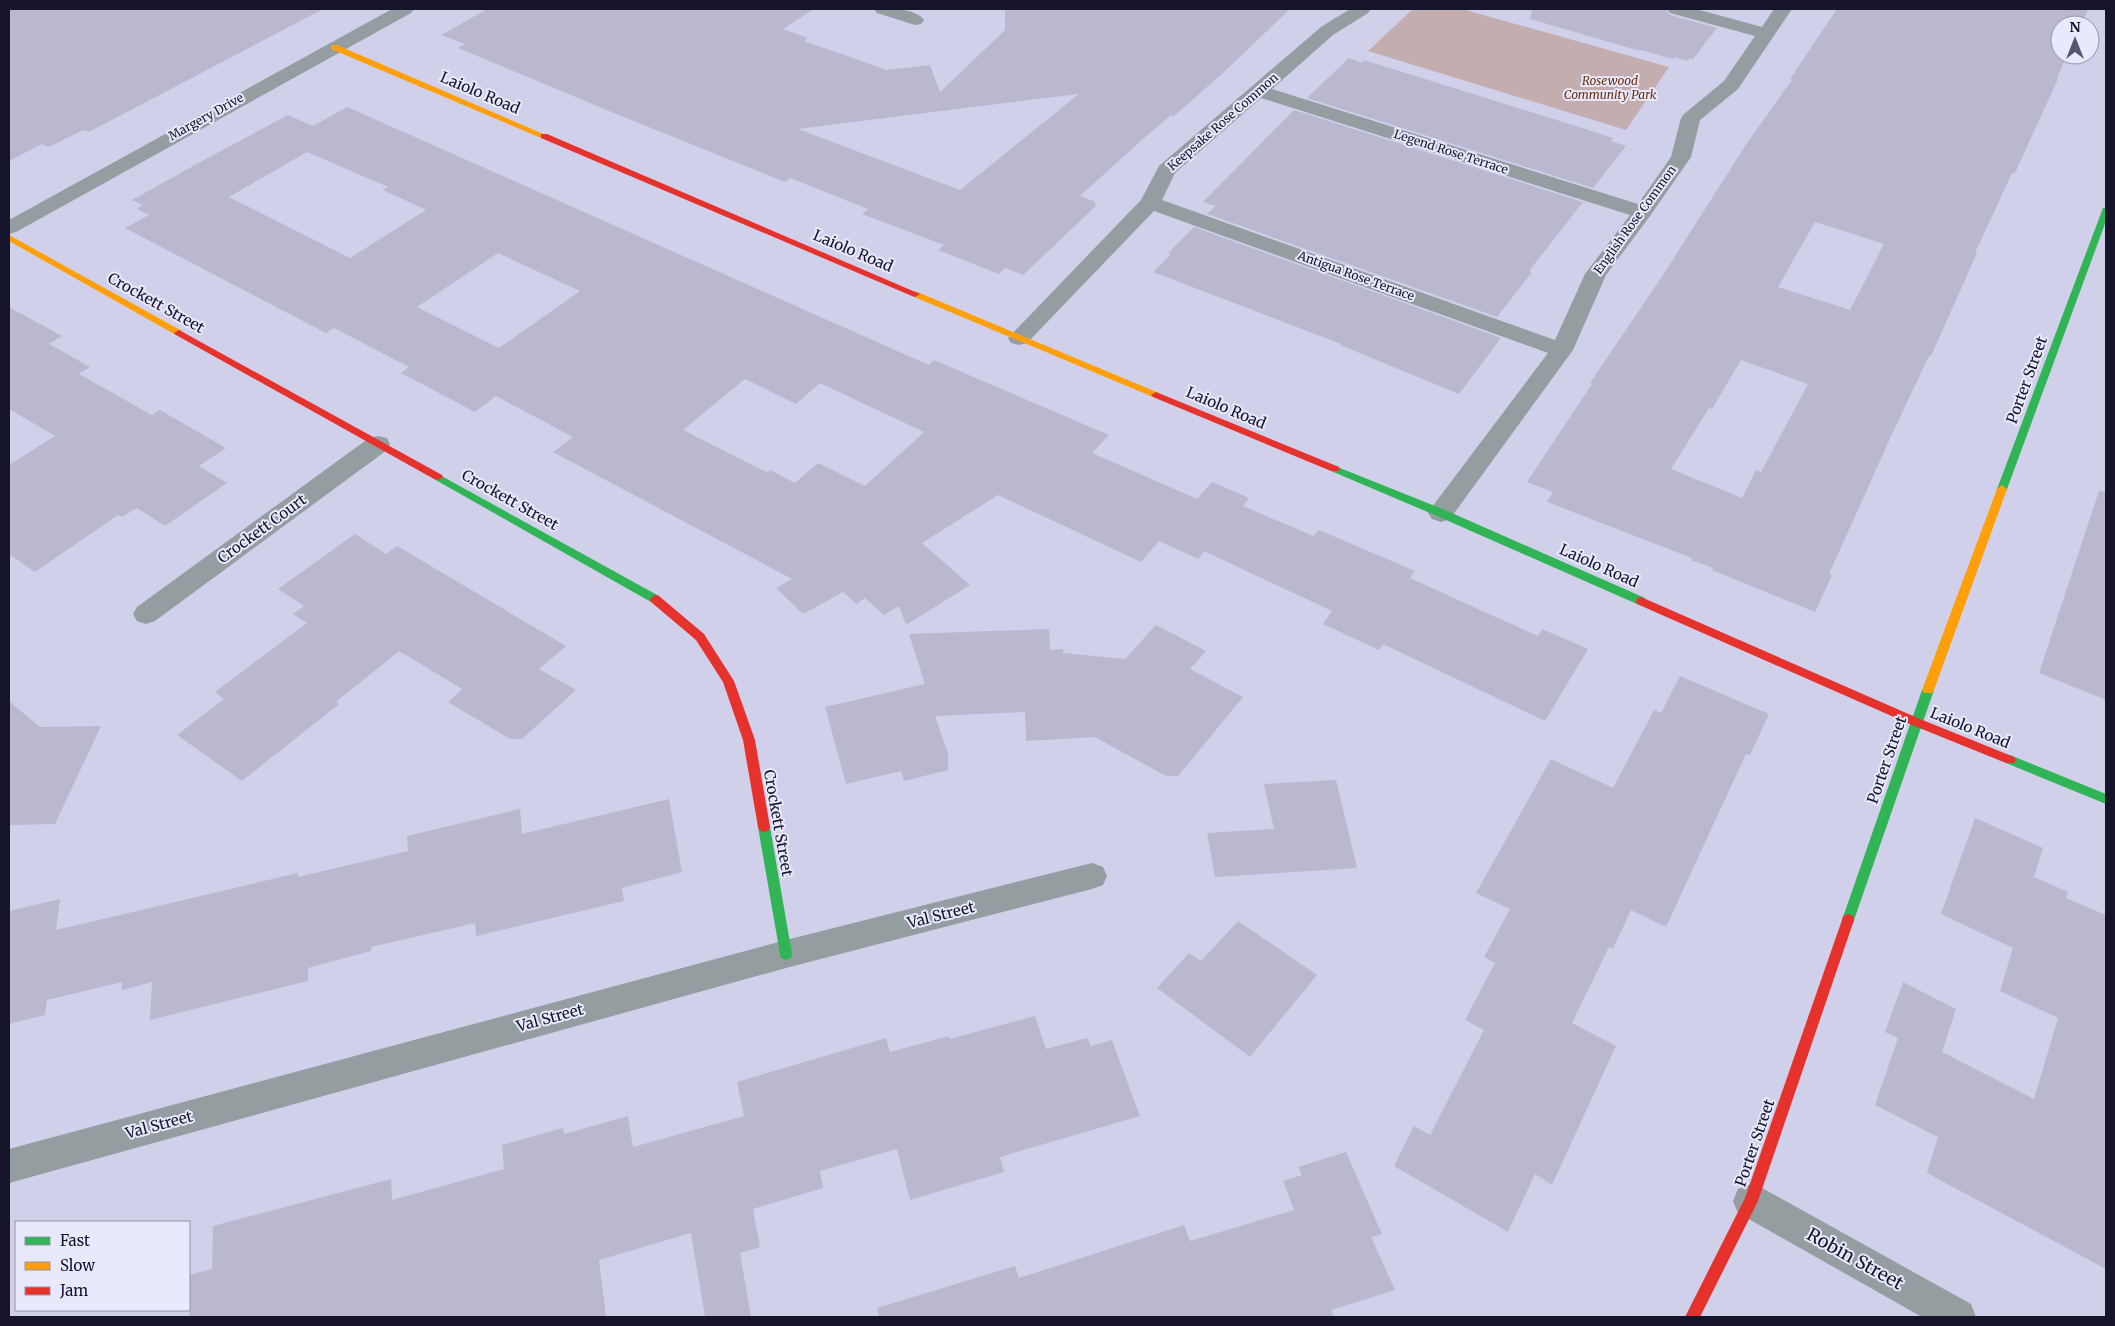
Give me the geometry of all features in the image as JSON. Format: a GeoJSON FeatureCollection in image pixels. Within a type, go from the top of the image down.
{"type":"FeatureCollection","features":[{"type":"Feature","properties":{"kind":"street","name":"Margery Drive"},"geometry":{"type":"LineString","coordinates":[[9,228],[405,9]]}},
{"type":"Feature","properties":{"kind":"street"},"geometry":{"type":"LineString","coordinates":[[883,9],[914,20]]}},
{"type":"Feature","properties":{"kind":"street","name":"Keepsake Rose Common"},"geometry":{"type":"LineString","coordinates":[[1019,338],[1150,202],[1166,170],[1327,31],[1362,9]]}},
{"type":"Feature","properties":{"kind":"street"},"geometry":{"type":"LineString","coordinates":[[1676,9],[1765,33]]}},
{"type":"Feature","properties":{"kind":"street","name":"English Rose Common"},"geometry":{"type":"LineString","coordinates":[[1441,513],[1562,350],[1596,274],[1643,212],[1681,157],[1691,118],[1731,85],[1783,9]]}},
{"type":"Feature","properties":{"kind":"street","name":"Laiolo Road"},"geometry":{"type":"LineString","coordinates":[[334,47],[1019,338],[1441,513],[1916,722],[2106,799]]}},
{"type":"Feature","properties":{"kind":"street","name":"Legend Rose Terrace"},"geometry":{"type":"LineString","coordinates":[[1259,91],[1643,212]]}},
{"type":"Feature","properties":{"kind":"street","name":"Antigua Rose Terrace"},"geometry":{"type":"LineString","coordinates":[[1150,202],[1562,350]]}},
{"type":"Feature","properties":{"kind":"street","name":"Porter Street"},"geometry":{"type":"LineString","coordinates":[[1692,1317],[1751,1201],[1916,722],[2106,210]]}},
{"type":"Feature","properties":{"kind":"street","name":"Crockett Street"},"geometry":{"type":"LineString","coordinates":[[9,238],[649,594],[700,637],[728,681],[749,740],[786,954]]}},
{"type":"Feature","properties":{"kind":"street","name":"Crockett Court"},"geometry":{"type":"LineString","coordinates":[[146,614],[378,444]]}},
{"type":"Feature","properties":{"kind":"street","name":"Val Street"},"geometry":{"type":"LineString","coordinates":[[9,1166],[786,954],[1092,876]]}},
{"type":"Feature","properties":{"kind":"street","name":"Robin Street"},"geometry":{"type":"LineString","coordinates":[[1751,1201],[1958,1317]]}},
{"type":"Feature","properties":{"kind":"green space","name":"Rosewood Community Park"},"geometry":{"type":"Polygon","coordinates":[[[1413,9],[1462,9],[1669,67],[1626,130],[1368,51],[1413,9]]]}},
{"type":"Feature","properties":{"kind":"building"},"geometry":{"type":"Polygon","coordinates":[[[9,9],[323,9],[89,132],[83,130],[49,147],[42,144],[9,161],[9,9]]]}},
{"type":"Feature","properties":{"kind":"building"},"geometry":{"type":"Polygon","coordinates":[[[487,9],[814,9],[783,29],[808,38],[804,41],[887,70],[930,65],[940,92],[1005,30],[1005,9],[1290,9],[1223,73],[1174,116],[1171,115],[1143,139],[1080,196],[1096,202],[1094,203],[1097,205],[1023,275],[1005,268],[999,274],[938,250],[944,245],[862,214],[868,209],[790,178],[785,182],[609,111],[458,48],[465,44],[441,35],[487,9]],[[1079,94],[798,129],[960,190],[1079,94]]]}},
{"type":"Feature","properties":{"kind":"building"},"geometry":{"type":"Polygon","coordinates":[[[1532,9],[1665,9],[1670,15],[1717,28],[1693,59],[1689,58],[1688,61],[1640,51],[1530,19],[1532,9]]]}},
{"type":"Feature","properties":{"kind":"building"},"geometry":{"type":"Polygon","coordinates":[[[1837,9],[1846,11],[1848,9],[2088,9],[2085,15],[2050,15],[2050,65],[2063,65],[2058,79],[2015,173],[2012,173],[1975,253],[1977,253],[1931,356],[1929,356],[1892,434],[1829,574],[1832,575],[1815,612],[1712,570],[1713,568],[1691,560],[1692,558],[1547,502],[1553,492],[1527,482],[1747,143],[1792,80],[1790,79],[1837,9]],[[1815,222],[1778,287],[1850,310],[1884,244],[1815,222]],[[1741,360],[1712,409],[1709,408],[1671,469],[1742,498],[1756,470],[1761,472],[1808,384],[1741,360]]]}},
{"type":"Feature","properties":{"kind":"building"},"geometry":{"type":"Polygon","coordinates":[[[1349,58],[1362,63],[1364,60],[1579,127],[1613,138],[1611,141],[1626,146],[1593,188],[1307,98],[1349,58]]]}},
{"type":"Feature","properties":{"kind":"building"},"geometry":{"type":"Polygon","coordinates":[[[347,107],[929,365],[934,360],[1109,435],[1092,453],[1197,499],[1212,482],[1249,498],[1243,506],[1313,536],[1319,530],[1415,571],[1410,578],[1538,636],[1542,629],[1588,649],[1545,721],[1383,644],[1379,650],[1323,624],[1332,611],[1204,551],[1198,559],[1159,541],[1141,562],[998,495],[922,543],[970,585],[906,625],[899,606],[884,615],[865,598],[856,604],[843,592],[803,614],[776,588],[792,579],[553,452],[573,437],[496,396],[475,412],[401,373],[409,367],[334,328],[326,333],[125,228],[149,215],[137,209],[143,205],[132,200],[204,160],[288,115],[313,126],[347,107]],[[307,152],[229,197],[350,258],[426,210],[383,190],[388,187],[307,152]],[[498,253],[417,307],[499,348],[580,291],[498,253]],[[745,379],[683,430],[768,473],[770,470],[795,483],[818,463],[865,486],[924,432],[820,383],[796,404],[745,379]]]}},
{"type":"Feature","properties":{"kind":"building"},"geometry":{"type":"Polygon","coordinates":[[[1294,110],[1583,202],[1529,271],[1532,272],[1497,317],[1207,214],[1216,206],[1203,202],[1294,110]]]}},
{"type":"Feature","properties":{"kind":"building"},"geometry":{"type":"Polygon","coordinates":[[[1194,227],[1501,338],[1459,394],[1341,344],[1153,272],[1171,254],[1168,253],[1194,227]]]}},
{"type":"Feature","properties":{"kind":"building"},"geometry":{"type":"Polygon","coordinates":[[[9,307],[62,336],[49,344],[90,367],[79,374],[152,415],[160,410],[226,448],[199,466],[227,483],[165,526],[137,508],[122,517],[118,515],[35,572],[9,554],[9,465],[55,436],[9,409],[9,307]]]}},
{"type":"Feature","properties":{"kind":"building"},"geometry":{"type":"Polygon","coordinates":[[[2099,491],[2106,492],[2106,700],[2039,673],[2099,491]]]}},
{"type":"Feature","properties":{"kind":"building"},"geometry":{"type":"Polygon","coordinates":[[[355,534],[386,554],[397,546],[566,646],[539,669],[576,690],[522,739],[510,739],[448,702],[462,689],[399,651],[336,702],[339,704],[242,781],[177,735],[224,699],[215,692],[307,623],[293,614],[304,606],[278,589],[355,534]]]}},
{"type":"Feature","properties":{"kind":"building"},"geometry":{"type":"Polygon","coordinates":[[[1156,625],[1206,651],[1190,669],[1243,697],[1178,776],[1166,776],[1095,737],[1026,741],[1025,712],[935,716],[948,753],[948,770],[904,781],[901,771],[846,784],[825,707],[925,684],[909,634],[1049,629],[1050,650],[1063,649],[1063,653],[1125,659],[1156,625]]]}},
{"type":"Feature","properties":{"kind":"building"},"geometry":{"type":"Polygon","coordinates":[[[1680,676],[1769,714],[1750,755],[1746,754],[1666,927],[1631,910],[1613,949],[1609,947],[1572,1023],[1616,1046],[1552,1185],[1535,1174],[1508,1232],[1394,1166],[1414,1126],[1430,1135],[1484,1030],[1465,1020],[1495,963],[1484,957],[1510,909],[1476,893],[1551,759],[1613,788],[1654,710],[1661,713],[1680,676]]]}},
{"type":"Feature","properties":{"kind":"building"},"geometry":{"type":"Polygon","coordinates":[[[9,701],[40,727],[101,726],[55,824],[9,825],[9,701]]]}},
{"type":"Feature","properties":{"kind":"building"},"geometry":{"type":"Polygon","coordinates":[[[1336,780],[1357,868],[1215,877],[1207,833],[1274,829],[1264,784],[1336,780]]]}},
{"type":"Feature","properties":{"kind":"building"},"geometry":{"type":"Polygon","coordinates":[[[669,799],[682,872],[622,888],[624,901],[476,936],[475,923],[371,947],[371,951],[308,968],[308,981],[150,1020],[152,982],[122,990],[122,982],[47,1000],[45,1015],[9,1024],[9,911],[60,899],[56,930],[298,873],[298,877],[408,851],[407,836],[520,809],[522,834],[669,799]]]}},
{"type":"Feature","properties":{"kind":"building"},"geometry":{"type":"Polygon","coordinates":[[[1975,818],[2043,848],[2034,877],[2068,892],[2066,898],[2106,915],[2106,1269],[1927,1173],[1938,1137],[1875,1105],[1898,1038],[1885,1032],[1903,982],[1956,1009],[1942,1052],[2034,1099],[2058,1018],[2000,991],[2013,948],[1941,914],[1975,818]]]}},
{"type":"Feature","properties":{"kind":"building"},"geometry":{"type":"Polygon","coordinates":[[[1238,921],[1317,975],[1250,1057],[1157,988],[1189,953],[1201,961],[1238,921]]]}},
{"type":"Feature","properties":{"kind":"building"},"geometry":{"type":"Polygon","coordinates":[[[1035,1016],[1046,1049],[1087,1038],[1091,1046],[1112,1040],[1140,1116],[1000,1157],[1004,1172],[910,1200],[897,1149],[820,1171],[823,1188],[753,1209],[760,1247],[740,1253],[751,1317],[705,1317],[691,1233],[599,1260],[606,1317],[189,1317],[190,1275],[212,1269],[213,1226],[391,1179],[392,1200],[504,1169],[502,1145],[563,1128],[564,1134],[628,1116],[633,1147],[744,1116],[737,1082],[886,1038],[890,1052],[949,1036],[950,1039],[1035,1016]]]}},
{"type":"Feature","properties":{"kind":"building"},"geometry":{"type":"Polygon","coordinates":[[[1346,1152],[1382,1234],[1371,1237],[1395,1290],[1331,1310],[1334,1317],[879,1317],[877,1308],[1015,1266],[1019,1278],[1184,1225],[1190,1241],[1294,1210],[1283,1181],[1302,1175],[1298,1167],[1346,1152]]]}},
{"type":"Feature","properties":{"kind":"traffic: fast"},"geometry":{"type":"LineString","coordinates":[[2002,489],[2106,210]]}},
{"type":"Feature","properties":{"kind":"traffic: fast"},"geometry":{"type":"LineString","coordinates":[[1335,469],[1441,513],[1641,601]]}},
{"type":"Feature","properties":{"kind":"traffic: fast"},"geometry":{"type":"LineString","coordinates":[[438,477],[655,599]]}},
{"type":"Feature","properties":{"kind":"traffic: fast"},"geometry":{"type":"LineString","coordinates":[[1848,920],[1928,690]]}},
{"type":"Feature","properties":{"kind":"traffic: fast"},"geometry":{"type":"LineString","coordinates":[[2010,760],[2106,799]]}},
{"type":"Feature","properties":{"kind":"traffic: fast"},"geometry":{"type":"LineString","coordinates":[[764,827],[786,954]]}},
{"type":"Feature","properties":{"kind":"traffic: slow"},"geometry":{"type":"LineString","coordinates":[[334,47],[544,136]]}},
{"type":"Feature","properties":{"kind":"traffic: slow"},"geometry":{"type":"LineString","coordinates":[[9,238],[179,333]]}},
{"type":"Feature","properties":{"kind":"traffic: slow"},"geometry":{"type":"LineString","coordinates":[[915,294],[1156,395]]}},
{"type":"Feature","properties":{"kind":"traffic: slow"},"geometry":{"type":"LineString","coordinates":[[1928,690],[2002,489]]}},
{"type":"Feature","properties":{"kind":"traffic: jam"},"geometry":{"type":"LineString","coordinates":[[544,136],[915,294]]}},
{"type":"Feature","properties":{"kind":"traffic: jam"},"geometry":{"type":"LineString","coordinates":[[179,333],[438,477]]}},
{"type":"Feature","properties":{"kind":"traffic: jam"},"geometry":{"type":"LineString","coordinates":[[1156,395],[1335,469]]}},
{"type":"Feature","properties":{"kind":"traffic: jam"},"geometry":{"type":"LineString","coordinates":[[655,599],[700,637],[728,681],[749,740],[764,827]]}},
{"type":"Feature","properties":{"kind":"traffic: jam"},"geometry":{"type":"LineString","coordinates":[[1641,601],[1916,722],[2010,760]]}},
{"type":"Feature","properties":{"kind":"traffic: jam"},"geometry":{"type":"LineString","coordinates":[[1692,1317],[1751,1201],[1848,920]]}}]}
